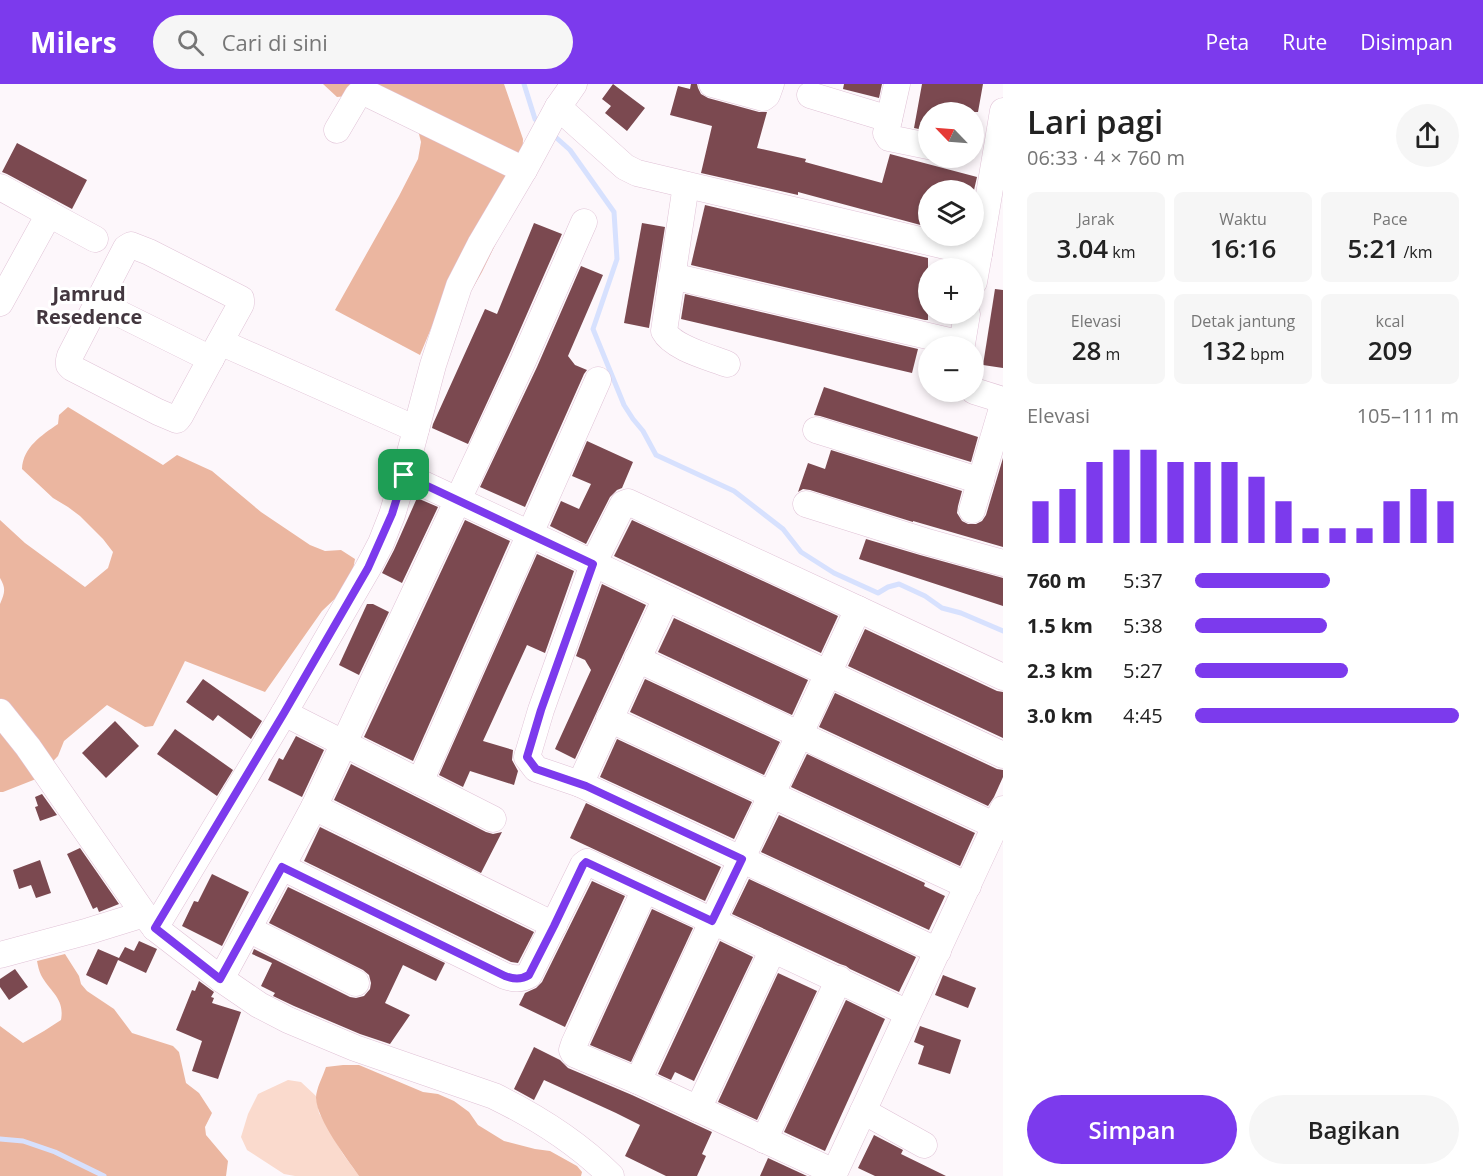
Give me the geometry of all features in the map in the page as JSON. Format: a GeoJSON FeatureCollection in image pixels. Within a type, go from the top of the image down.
{"type":"FeatureCollection","features":[{"type":"Feature","properties":{"kind":"street"},"geometry":{"type":"LineString","coordinates":[[0,955],[89,931],[149,921],[284,713],[368,568],[392,514],[440,340],[459,286],[481,243],[573,84]]}},
{"type":"Feature","properties":{"kind":"street"},"geometry":{"type":"LineString","coordinates":[[712,84],[763,98],[767,95],[771,84]]}},
{"type":"Feature","properties":{"kind":"street"},"geometry":{"type":"LineString","coordinates":[[897,84],[886,133],[889,138],[918,144]]}},
{"type":"Feature","properties":{"kind":"street"},"geometry":{"type":"LineString","coordinates":[[337,130],[357,96],[364,92],[524,170]]}},
{"type":"Feature","properties":{"kind":"street"},"geometry":{"type":"LineString","coordinates":[[810,95],[889,119]]}},
{"type":"Feature","properties":{"kind":"street"},"geometry":{"type":"LineString","coordinates":[[984,158],[1003,111]]}},
{"type":"Feature","properties":{"kind":"street"},"geometry":{"type":"LineString","coordinates":[[550,121],[637,173],[979,254]]}},
{"type":"Feature","properties":{"kind":"street"},"geometry":{"type":"LineString","coordinates":[[978,258],[983,168]]}},
{"type":"Feature","properties":{"kind":"street"},"geometry":{"type":"LineString","coordinates":[[686,185],[664,328],[666,335],[673,342],[727,364]]}},
{"type":"Feature","properties":{"kind":"street"},"geometry":{"type":"LineString","coordinates":[[0,187],[95,239]]}},
{"type":"Feature","properties":{"kind":"street"},"geometry":{"type":"LineString","coordinates":[[0,303],[49,214]]}},
{"type":"Feature","properties":{"kind":"street"},"geometry":{"type":"LineString","coordinates":[[220,979],[314,807],[523,361],[584,222]]}},
{"type":"Feature","properties":{"kind":"street"},"geometry":{"type":"LineString","coordinates":[[131,245],[241,299],[241,304],[215,351],[178,419],[175,420],[69,365],[69,360],[126,248],[131,245]]}},
{"type":"Feature","properties":{"kind":"street"},"geometry":{"type":"LineString","coordinates":[[672,276],[923,336]]}},
{"type":"Feature","properties":{"kind":"street"},"geometry":{"type":"LineString","coordinates":[[98,303],[416,429]]}},
{"type":"Feature","properties":{"kind":"street"},"geometry":{"type":"LineString","coordinates":[[420,782],[598,380]]}},
{"type":"Feature","properties":{"kind":"street"},"geometry":{"type":"LineString","coordinates":[[984,394],[1003,400]]}},
{"type":"Feature","properties":{"kind":"street"},"geometry":{"type":"LineString","coordinates":[[972,510],[1003,405]]}},
{"type":"Feature","properties":{"kind":"street"},"geometry":{"type":"LineString","coordinates":[[816,430],[981,481]]}},
{"type":"Feature","properties":{"kind":"street"},"geometry":{"type":"LineString","coordinates":[[404,475],[1003,755]]}},
{"type":"Feature","properties":{"kind":"street"},"geometry":{"type":"LineString","coordinates":[[938,951],[580,784],[536,769],[527,757],[541,710],[593,564],[623,504],[628,502],[1003,677]]}},
{"type":"Feature","properties":{"kind":"street"},"geometry":{"type":"LineString","coordinates":[[806,504],[1003,563]]}},
{"type":"Feature","properties":{"kind":"street"},"geometry":{"type":"LineString","coordinates":[[580,784],[666,598]]}},
{"type":"Feature","properties":{"kind":"street"},"geometry":{"type":"LineString","coordinates":[[638,1081],[858,609]]}},
{"type":"Feature","properties":{"kind":"street"},"geometry":{"type":"LineString","coordinates":[[637,659],[800,735],[999,818],[834,1174],[638,1081],[574,1054],[574,1044],[645,889]]}},
{"type":"Feature","properties":{"kind":"street"},"geometry":{"type":"LineString","coordinates":[[0,712],[28,747],[149,921],[220,979],[260,1005],[321,1035],[494,1096],[521,1109],[573,1144],[611,1176]]}},
{"type":"Feature","properties":{"kind":"street"},"geometry":{"type":"LineString","coordinates":[[284,713],[493,819]]}},
{"type":"Feature","properties":{"kind":"street"},"geometry":{"type":"LineString","coordinates":[[609,718],[968,886]]}},
{"type":"Feature","properties":{"kind":"street"},"geometry":{"type":"LineString","coordinates":[[314,807],[554,926]]}},
{"type":"Feature","properties":{"kind":"street"},"geometry":{"type":"LineString","coordinates":[[282,867],[511,978],[529,975],[587,862],[908,1012]]}},
{"type":"Feature","properties":{"kind":"street"},"geometry":{"type":"LineString","coordinates":[[248,930],[356,983]]}},
{"type":"Feature","properties":{"kind":"street"},"geometry":{"type":"LineString","coordinates":[[698,1109],[773,949]]}},
{"type":"Feature","properties":{"kind":"street"},"geometry":{"type":"LineString","coordinates":[[764,1140],[840,979]]}},
{"type":"Feature","properties":{"kind":"street"},"geometry":{"type":"LineString","coordinates":[[863,1111],[924,1145]]}},
{"type":"Feature","properties":{"kind":"shaded area"},"geometry":{"type":"Polygon","coordinates":[[[323,84],[504,84],[523,139],[522,163],[500,235],[462,307],[440,307],[420,355],[335,310],[418,159],[421,142],[417,126],[368,94],[337,97],[323,84]]]}},
{"type":"Feature","properties":{"kind":"shaded area"},"geometry":{"type":"Polygon","coordinates":[[[68,407],[163,465],[177,455],[212,471],[261,512],[310,545],[325,551],[341,550],[355,559],[352,575],[344,590],[322,611],[265,692],[185,661],[153,726],[145,727],[107,705],[64,741],[58,756],[36,779],[0,792],[0,604],[4,591],[0,578],[0,520],[25,543],[85,587],[108,568],[113,552],[80,516],[53,498],[22,469],[23,461],[30,448],[40,437],[58,424],[59,415],[68,407]]]}},
{"type":"Feature","properties":{"kind":"shaded area"},"geometry":{"type":"Polygon","coordinates":[[[65,954],[79,976],[81,984],[87,991],[114,1009],[132,1033],[173,1046],[179,1052],[186,1083],[199,1093],[212,1113],[205,1127],[206,1135],[228,1161],[226,1176],[0,1176],[0,1026],[23,1043],[61,1020],[62,1012],[59,1001],[41,975],[37,961],[65,954]]]}},
{"type":"Feature","properties":{"kind":"shaded area"},"geometry":{"type":"Polygon","coordinates":[[[359,1065],[423,1092],[438,1094],[454,1101],[469,1112],[478,1125],[504,1141],[550,1151],[577,1166],[582,1172],[581,1176],[359,1176],[321,1117],[316,1098],[326,1067],[359,1065]]]}},
{"type":"Feature","properties":{"kind":"shaded area"},"geometry":{"type":"Polygon","coordinates":[[[288,1080],[301,1082],[316,1096],[319,1113],[359,1176],[284,1174],[247,1150],[241,1137],[248,1114],[258,1094],[288,1080]]]}},
{"type":"Feature","properties":{"kind":"building"},"geometry":{"type":"Polygon","coordinates":[[[613,84],[645,108],[627,131],[605,113],[611,106],[602,99],[613,84]]]}},
{"type":"Feature","properties":{"kind":"building"},"geometry":{"type":"Polygon","coordinates":[[[691,84],[697,84],[701,94],[708,98],[759,112],[767,112],[757,148],[806,159],[805,162],[882,183],[890,154],[918,161],[918,168],[943,168],[977,177],[976,180],[918,180],[918,224],[798,192],[798,195],[701,173],[712,126],[670,115],[678,86],[690,89],[691,84]]]}},
{"type":"Feature","properties":{"kind":"building"},"geometry":{"type":"Polygon","coordinates":[[[844,84],[882,84],[879,98],[843,89],[844,84]]]}},
{"type":"Feature","properties":{"kind":"building"},"geometry":{"type":"Polygon","coordinates":[[[922,84],[983,84],[980,102],[919,102],[922,84]]]}},
{"type":"Feature","properties":{"kind":"building"},"geometry":{"type":"Polygon","coordinates":[[[918,106],[918,129],[914,128],[918,106]]]}},
{"type":"Feature","properties":{"kind":"building"},"geometry":{"type":"Polygon","coordinates":[[[17,143],[87,180],[72,209],[2,172],[17,143]]]}},
{"type":"Feature","properties":{"kind":"building"},"geometry":{"type":"Polygon","coordinates":[[[705,205],[928,258],[918,258],[918,318],[691,265],[705,205]]]}},
{"type":"Feature","properties":{"kind":"building"},"geometry":{"type":"Polygon","coordinates":[[[534,223],[562,234],[468,444],[432,428],[433,424],[485,309],[497,314],[534,223]]]}},
{"type":"Feature","properties":{"kind":"building"},"geometry":{"type":"Polygon","coordinates":[[[642,223],[665,227],[649,328],[624,323],[642,223]]]}},
{"type":"Feature","properties":{"kind":"building"},"geometry":{"type":"Polygon","coordinates":[[[581,266],[603,275],[568,356],[575,365],[587,370],[525,507],[480,487],[537,367],[581,266]]]}},
{"type":"Feature","properties":{"kind":"building"},"geometry":{"type":"Polygon","coordinates":[[[995,289],[1003,290],[1003,368],[984,365],[995,289]]]}},
{"type":"Feature","properties":{"kind":"building"},"geometry":{"type":"Polygon","coordinates":[[[685,294],[918,349],[912,373],[681,319],[685,294]]]}},
{"type":"Feature","properties":{"kind":"building"},"geometry":{"type":"Polygon","coordinates":[[[824,387],[978,437],[971,462],[814,415],[824,387]]]}},
{"type":"Feature","properties":{"kind":"building"},"geometry":{"type":"Polygon","coordinates":[[[587,441],[633,462],[622,488],[610,497],[586,544],[550,526],[561,501],[579,509],[591,484],[572,476],[587,441]]]}},
{"type":"Feature","properties":{"kind":"building"},"geometry":{"type":"Polygon","coordinates":[[[831,450],[962,491],[957,513],[962,521],[968,524],[982,521],[986,515],[1003,458],[1003,547],[810,490],[803,489],[798,492],[808,463],[825,469],[831,450]]]}},
{"type":"Feature","properties":{"kind":"building"},"geometry":{"type":"Polygon","coordinates":[[[417,498],[438,507],[402,583],[382,573],[417,498]]]}},
{"type":"Feature","properties":{"kind":"building"},"geometry":{"type":"Polygon","coordinates":[[[465,520],[510,541],[413,761],[364,737],[465,520]]]}},
{"type":"Feature","properties":{"kind":"building"},"geometry":{"type":"Polygon","coordinates":[[[632,520],[838,616],[821,653],[614,556],[632,520]]]}},
{"type":"Feature","properties":{"kind":"building"},"geometry":{"type":"Polygon","coordinates":[[[866,539],[1003,578],[1003,606],[859,559],[866,539]]]}},
{"type":"Feature","properties":{"kind":"building"},"geometry":{"type":"Polygon","coordinates":[[[537,554],[574,571],[545,653],[527,645],[483,741],[513,750],[512,760],[518,771],[514,785],[470,771],[463,787],[439,775],[537,554]]]}},
{"type":"Feature","properties":{"kind":"building"},"geometry":{"type":"Polygon","coordinates":[[[602,584],[646,605],[575,759],[555,749],[591,670],[585,660],[576,656],[602,584]]]}},
{"type":"Feature","properties":{"kind":"building"},"geometry":{"type":"Polygon","coordinates":[[[367,604],[373,604],[389,612],[359,675],[339,665],[367,604]]]}},
{"type":"Feature","properties":{"kind":"building"},"geometry":{"type":"Polygon","coordinates":[[[674,618],[808,680],[792,715],[658,652],[674,618]]]}},
{"type":"Feature","properties":{"kind":"building"},"geometry":{"type":"Polygon","coordinates":[[[865,629],[1003,692],[1003,738],[848,666],[865,629]]]}},
{"type":"Feature","properties":{"kind":"building"},"geometry":{"type":"Polygon","coordinates":[[[203,679],[262,721],[251,739],[218,715],[213,721],[186,702],[203,679]]]}},
{"type":"Feature","properties":{"kind":"building"},"geometry":{"type":"Polygon","coordinates":[[[645,679],[780,742],[764,775],[630,712],[645,679]]]}},
{"type":"Feature","properties":{"kind":"building"},"geometry":{"type":"Polygon","coordinates":[[[835,693],[1003,770],[1003,777],[988,806],[819,727],[835,693]]]}},
{"type":"Feature","properties":{"kind":"building"},"geometry":{"type":"Polygon","coordinates":[[[115,721],[139,746],[106,778],[82,753],[115,721]]]}},
{"type":"Feature","properties":{"kind":"building"},"geometry":{"type":"Polygon","coordinates":[[[175,729],[233,770],[217,796],[157,754],[175,729]]]}},
{"type":"Feature","properties":{"kind":"building"},"geometry":{"type":"Polygon","coordinates":[[[296,736],[324,750],[302,797],[268,780],[279,758],[283,760],[296,736]]]}},
{"type":"Feature","properties":{"kind":"building"},"geometry":{"type":"Polygon","coordinates":[[[617,739],[752,802],[734,839],[600,777],[617,739]]]}},
{"type":"Feature","properties":{"kind":"building"},"geometry":{"type":"Polygon","coordinates":[[[807,754],[975,833],[960,866],[791,787],[807,754]]]}},
{"type":"Feature","properties":{"kind":"building"},"geometry":{"type":"Polygon","coordinates":[[[351,764],[486,832],[493,834],[502,832],[481,873],[334,800],[351,764]]]}},
{"type":"Feature","properties":{"kind":"building"},"geometry":{"type":"Polygon","coordinates":[[[42,794],[57,815],[40,821],[35,807],[38,806],[35,797],[42,794]]]}},
{"type":"Feature","properties":{"kind":"building"},"geometry":{"type":"Polygon","coordinates":[[[586,803],[721,867],[705,901],[570,838],[586,803]]]}},
{"type":"Feature","properties":{"kind":"building"},"geometry":{"type":"Polygon","coordinates":[[[779,815],[925,883],[924,886],[945,896],[929,930],[761,852],[779,815]]]}},
{"type":"Feature","properties":{"kind":"building"},"geometry":{"type":"Polygon","coordinates":[[[320,827],[534,932],[518,963],[511,962],[304,861],[320,827]]]}},
{"type":"Feature","properties":{"kind":"building"},"geometry":{"type":"Polygon","coordinates":[[[80,848],[119,904],[99,912],[97,907],[93,909],[67,854],[80,848]]]}},
{"type":"Feature","properties":{"kind":"building"},"geometry":{"type":"Polygon","coordinates":[[[40,860],[51,893],[36,898],[31,885],[19,889],[13,870],[40,860]]]}},
{"type":"Feature","properties":{"kind":"building"},"geometry":{"type":"Polygon","coordinates":[[[212,874],[249,892],[222,946],[182,926],[194,901],[198,902],[212,874]]]}},
{"type":"Feature","properties":{"kind":"building"},"geometry":{"type":"Polygon","coordinates":[[[749,879],[916,957],[899,992],[732,914],[749,879]]]}},
{"type":"Feature","properties":{"kind":"building"},"geometry":{"type":"Polygon","coordinates":[[[592,881],[625,896],[565,1027],[519,1005],[525,993],[542,982],[592,881]]]}},
{"type":"Feature","properties":{"kind":"building"},"geometry":{"type":"Polygon","coordinates":[[[288,887],[445,963],[436,981],[403,965],[385,1003],[410,1015],[390,1044],[294,1006],[273,996],[275,993],[261,986],[272,963],[252,954],[254,949],[350,997],[364,996],[370,989],[369,975],[363,970],[269,923],[288,887]]]}},
{"type":"Feature","properties":{"kind":"building"},"geometry":{"type":"Polygon","coordinates":[[[652,909],[693,928],[631,1062],[590,1045],[652,909]]]}},
{"type":"Feature","properties":{"kind":"building"},"geometry":{"type":"Polygon","coordinates":[[[139,941],[157,949],[146,973],[118,960],[107,985],[86,975],[98,949],[119,958],[125,947],[134,951],[139,941]]]}},
{"type":"Feature","properties":{"kind":"building"},"geometry":{"type":"Polygon","coordinates":[[[720,941],[753,957],[694,1081],[675,1072],[671,1080],[658,1074],[720,941]]]}},
{"type":"Feature","properties":{"kind":"building"},"geometry":{"type":"Polygon","coordinates":[[[15,969],[28,987],[9,1000],[0,987],[0,979],[15,969]]]}},
{"type":"Feature","properties":{"kind":"building"},"geometry":{"type":"Polygon","coordinates":[[[778,973],[817,991],[757,1120],[718,1102],[778,973]]]}},
{"type":"Feature","properties":{"kind":"building"},"geometry":{"type":"Polygon","coordinates":[[[943,975],[976,988],[968,1008],[935,995],[943,975]]]}},
{"type":"Feature","properties":{"kind":"building"},"geometry":{"type":"Polygon","coordinates":[[[199,981],[214,992],[211,997],[214,998],[212,1003],[241,1012],[218,1079],[192,1071],[202,1041],[176,1030],[192,990],[195,991],[199,981]]]}},
{"type":"Feature","properties":{"kind":"building"},"geometry":{"type":"Polygon","coordinates":[[[846,1000],[885,1019],[825,1151],[784,1132],[846,1000]]]}},
{"type":"Feature","properties":{"kind":"building"},"geometry":{"type":"Polygon","coordinates":[[[920,1026],[961,1040],[950,1074],[918,1064],[924,1046],[914,1042],[920,1026]]]}},
{"type":"Feature","properties":{"kind":"building"},"geometry":{"type":"Polygon","coordinates":[[[534,1047],[560,1060],[568,1068],[712,1132],[702,1154],[706,1156],[697,1176],[666,1176],[625,1156],[640,1125],[616,1113],[544,1080],[534,1100],[514,1089],[534,1047]]]}},
{"type":"Feature","properties":{"kind":"building"},"geometry":{"type":"Polygon","coordinates":[[[874,1135],[903,1150],[901,1154],[946,1176],[875,1176],[858,1168],[874,1135]]]}},
{"type":"Feature","properties":{"kind":"building"},"geometry":{"type":"Polygon","coordinates":[[[768,1158],[807,1176],[760,1176],[768,1158]]]}},
{"type":"Feature","properties":{"kind":"waterway"},"geometry":{"type":"LineString","coordinates":[[524,84],[535,119],[542,125]]}},
{"type":"Feature","properties":{"kind":"waterway"},"geometry":{"type":"LineString","coordinates":[[551,133],[570,150],[614,212],[617,259],[593,329],[624,405],[643,431],[656,455],[734,491],[783,529],[801,552],[834,573],[878,593],[899,584],[925,596],[942,608],[961,613],[1003,631]]}},
{"type":"Feature","properties":{"kind":"waterway"},"geometry":{"type":"LineString","coordinates":[[0,1139],[23,1141],[55,1152],[104,1176]]}},
{"type":"Feature","properties":{"kind":"district","name":"Jamrud Resedence"},"geometry":{"type":"Point","coordinates":[89,306]}},
{"type":"Feature","properties":{"kind":"route"},"geometry":{"type":"LineString","coordinates":[[404,475],[593,564],[541,710],[527,757],[536,769],[586,786],[742,859],[712,921],[586,862],[529,975],[515,979],[282,867],[220,979],[155,928],[368,568],[381,543],[404,475]]}}]}
